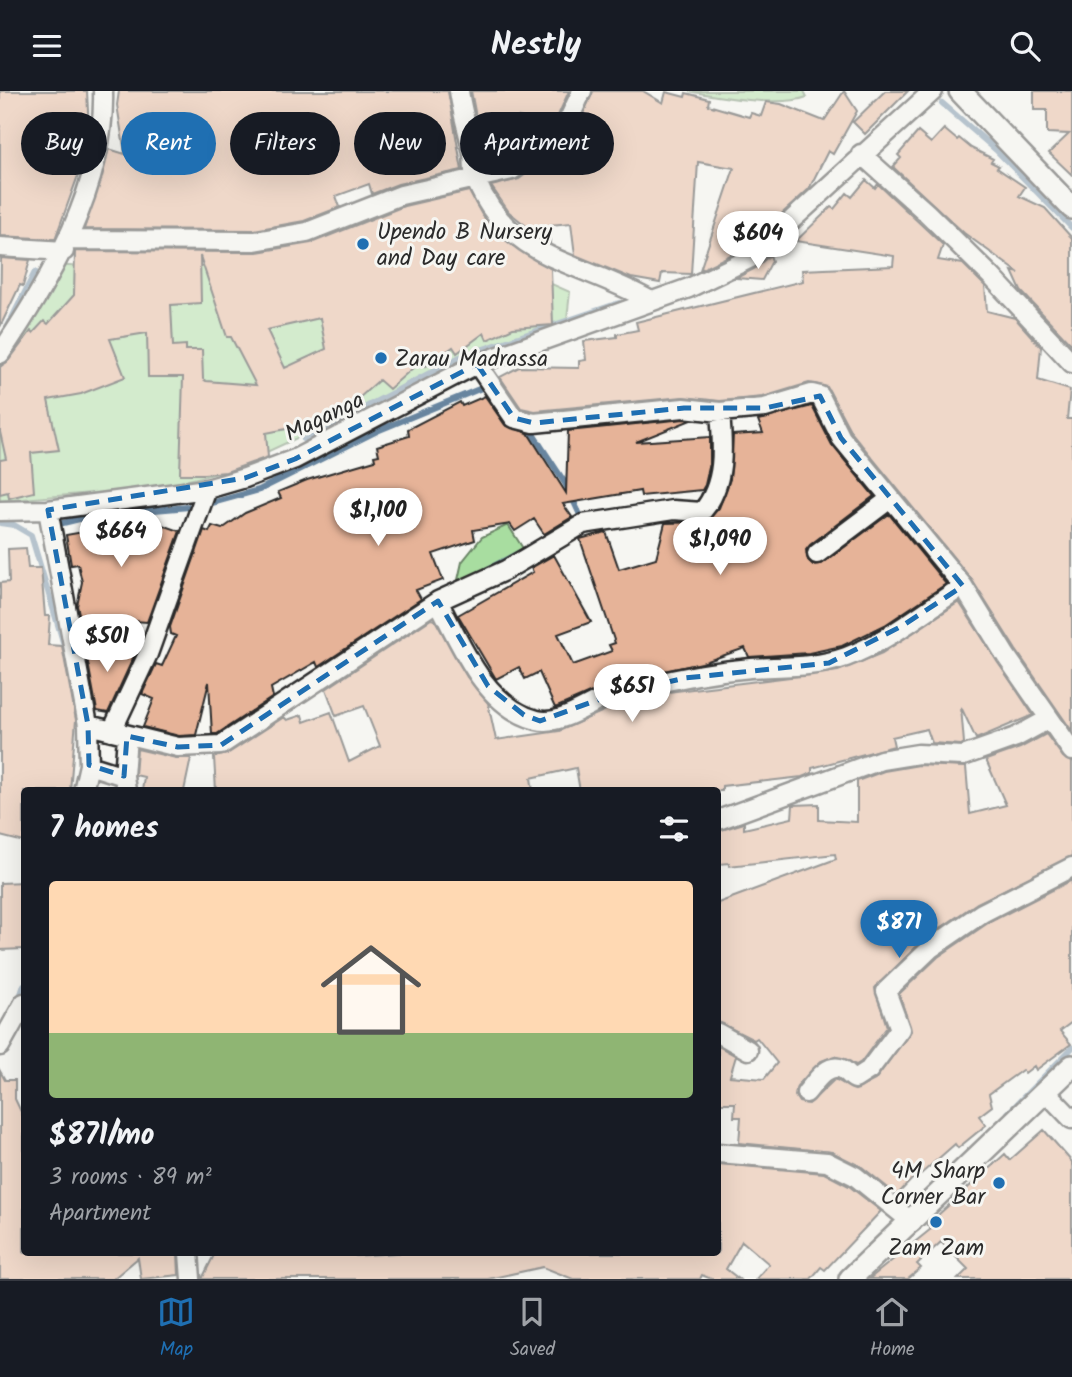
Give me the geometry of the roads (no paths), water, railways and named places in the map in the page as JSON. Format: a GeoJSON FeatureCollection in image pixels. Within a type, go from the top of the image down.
{"type":"FeatureCollection","features":[{"type":"Feature","properties":{"kind":"street"},"geometry":{"type":"LineString","coordinates":[[0,354],[67,246],[101,138],[103,91]]}},
{"type":"Feature","properties":{"kind":"street"},"geometry":{"type":"LineString","coordinates":[[459,91],[462,117],[473,151],[475,178],[492,211],[512,235],[559,261],[626,287],[651,301]]}},
{"type":"Feature","properties":{"kind":"street"},"geometry":{"type":"LineString","coordinates":[[0,247],[255,241],[307,232],[401,195],[512,170],[562,134],[582,91]]}},
{"type":"Feature","properties":{"kind":"street","name":"Maganga"},"geometry":{"type":"LineString","coordinates":[[0,511],[48,510],[207,488],[245,478],[295,459],[477,365],[689,288],[749,259],[933,91]]}},
{"type":"Feature","properties":{"kind":"street"},"geometry":{"type":"LineString","coordinates":[[960,91],[1072,208]]}},
{"type":"Feature","properties":{"kind":"street"},"geometry":{"type":"LineString","coordinates":[[861,154],[927,213],[992,277],[1072,363]]}},
{"type":"Feature","properties":{"kind":"street"},"geometry":{"type":"LineString","coordinates":[[477,365],[514,418],[527,423],[684,408],[720,412],[765,408],[813,394],[820,396],[841,438],[963,586],[1072,751]]}},
{"type":"Feature","properties":{"kind":"street"},"geometry":{"type":"LineString","coordinates":[[88,725],[178,747],[221,745],[350,656],[438,601],[506,570],[583,524],[673,510],[702,512],[718,490],[723,450],[720,412]]}},
{"type":"Feature","properties":{"kind":"street"},"geometry":{"type":"LineString","coordinates":[[125,784],[119,733],[207,488]]}},
{"type":"Feature","properties":{"kind":"street"},"geometry":{"type":"LineString","coordinates":[[817,554],[890,499]]}},
{"type":"Feature","properties":{"kind":"street"},"geometry":{"type":"LineString","coordinates":[[48,510],[88,725],[89,765],[84,787]]}},
{"type":"Feature","properties":{"kind":"street"},"geometry":{"type":"LineString","coordinates":[[438,601],[470,661],[488,686],[524,715],[540,721],[562,717],[611,695],[685,678],[749,668],[830,663],[850,656],[902,627],[963,586]]}},
{"type":"Feature","properties":{"kind":"street"},"geometry":{"type":"LineString","coordinates":[[721,819],[881,761],[918,754],[963,757],[1016,737],[1049,719]]}},
{"type":"Feature","properties":{"kind":"street"},"geometry":{"type":"LineString","coordinates":[[89,765],[125,784]]}},
{"type":"Feature","properties":{"kind":"street"},"geometry":{"type":"LineString","coordinates":[[806,1093],[824,1072],[833,1068],[841,1069],[855,1079],[869,1070],[900,1029],[886,991],[932,948],[1005,899],[1072,867]]}},
{"type":"Feature","properties":{"kind":"street"},"geometry":{"type":"LineString","coordinates":[[0,1046],[21,1008]]}},
{"type":"Feature","properties":{"kind":"street"},"geometry":{"type":"LineString","coordinates":[[721,1035],[748,1050]]}},
{"type":"Feature","properties":{"kind":"street"},"geometry":{"type":"LineString","coordinates":[[850,1279],[1072,1066]]}},
{"type":"Feature","properties":{"kind":"street"},"geometry":{"type":"LineString","coordinates":[[1045,1091],[1072,1119]]}},
{"type":"Feature","properties":{"kind":"street"},"geometry":{"type":"LineString","coordinates":[[721,1153],[827,1163],[855,1176],[912,1222]]}},
{"type":"Feature","properties":{"kind":"street"},"geometry":{"type":"LineString","coordinates":[[190,1256],[195,1278]]}},
{"type":"Feature","properties":{"kind":"waterway"},"geometry":{"type":"LineString","coordinates":[[942,103],[996,150],[1072,228]]}},
{"type":"Feature","properties":{"kind":"waterway"},"geometry":{"type":"LineString","coordinates":[[3,336],[35,272]]}},
{"type":"Feature","properties":{"kind":"waterway"},"geometry":{"type":"LineString","coordinates":[[304,440],[460,357],[619,303]]}},
{"type":"Feature","properties":{"kind":"waterway"},"geometry":{"type":"LineString","coordinates":[[59,524],[96,515],[201,506],[259,490],[377,431],[484,387],[488,390]]}},
{"type":"Feature","properties":{"kind":"waterway"},"geometry":{"type":"LineString","coordinates":[[529,428],[565,483],[582,519]]}},
{"type":"Feature","properties":{"kind":"waterway"},"geometry":{"type":"LineString","coordinates":[[0,523],[14,525],[31,535],[67,655]]}},
{"type":"Feature","properties":{"kind":"waterway"},"geometry":{"type":"LineString","coordinates":[[486,570],[532,546]]}},
{"type":"Feature","properties":{"kind":"waterway"},"geometry":{"type":"LineString","coordinates":[[19,1000],[21,994]]}},
{"type":"Feature","properties":{"kind":"waterway"},"geometry":{"type":"LineString","coordinates":[[1008,1113],[1072,1048]]}},
{"type":"Feature","properties":{"kind":"place","name":"Upendo B Nursery and Day care"},"geometry":{"type":"Point","coordinates":[363,244]}},
{"type":"Feature","properties":{"kind":"place","name":"Zarau Madrassa"},"geometry":{"type":"Point","coordinates":[381,358]}},
{"type":"Feature","properties":{"kind":"place","name":"4M Sharp Corner Bar"},"geometry":{"type":"Point","coordinates":[999,1183]}},
{"type":"Feature","properties":{"kind":"place","name":"Zam Zam"},"geometry":{"type":"Point","coordinates":[936,1222]}}]}
